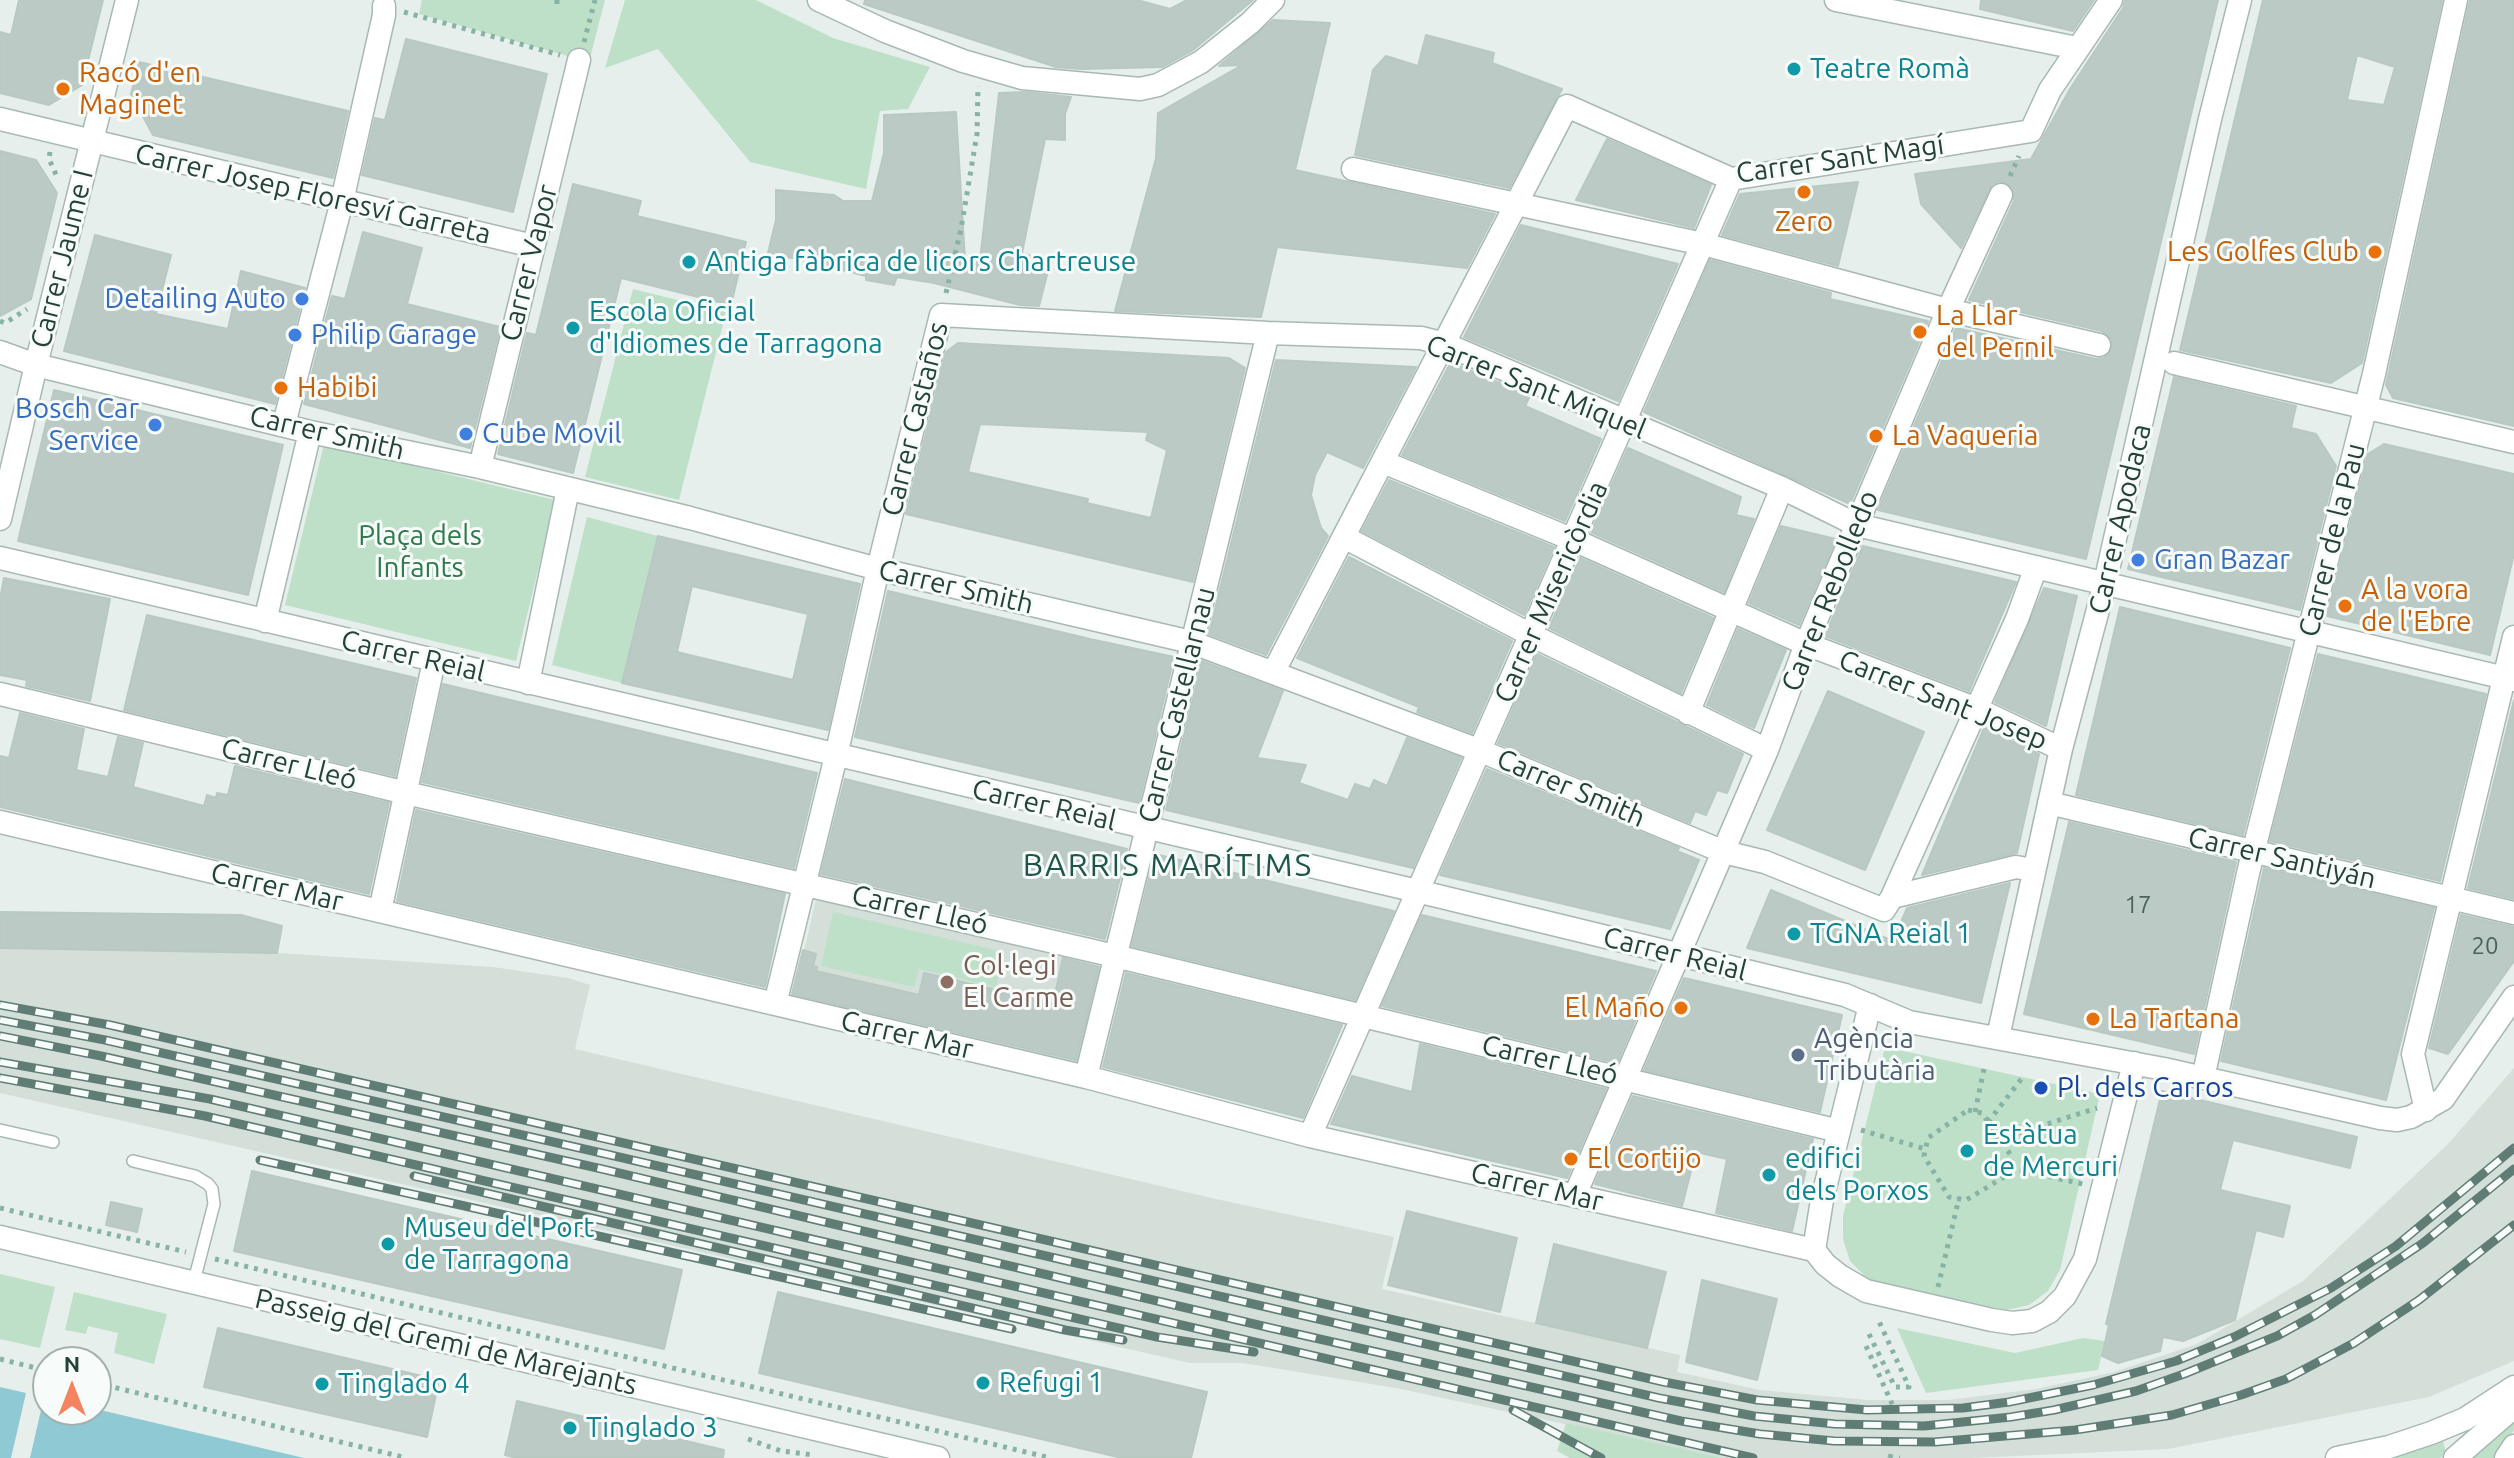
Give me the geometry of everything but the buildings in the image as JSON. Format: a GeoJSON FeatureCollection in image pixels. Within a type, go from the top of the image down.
{"type":"FeatureCollection","features":[{"type":"Feature","properties":{"kind":"street","name":"Carrer Jaume I"},"geometry":{"type":"LineString","coordinates":[[0,519],[127,0]]}},
{"type":"Feature","properties":{"kind":"street"},"geometry":{"type":"LineString","coordinates":[[819,0],[885,31],[1022,78],[1140,89],[1158,85],[1201,62],[1250,23],[1273,0]]}},
{"type":"Feature","properties":{"kind":"street"},"geometry":{"type":"LineString","coordinates":[[1836,0],[2077,48]]}},
{"type":"Feature","properties":{"kind":"street"},"geometry":{"type":"LineString","coordinates":[[2031,131],[2050,90],[2111,0]]}},
{"type":"Feature","properties":{"kind":"street","name":"Carrer Apodaca"},"geometry":{"type":"LineString","coordinates":[[1998,1037],[2061,749],[2165,362],[2210,119],[2240,0]]}},
{"type":"Feature","properties":{"kind":"street","name":"Carrer de la Pau"},"geometry":{"type":"LineString","coordinates":[[2203,1078],[2253,853],[2365,409],[2456,0]]}},
{"type":"Feature","properties":{"kind":"street"},"geometry":{"type":"LineString","coordinates":[[284,424],[342,201],[384,6]]}},
{"type":"Feature","properties":{"kind":"street","name":"Carrer Vapor"},"geometry":{"type":"LineString","coordinates":[[480,467],[579,60]]}},
{"type":"Feature","properties":{"kind":"street","name":"Carrer Sant Magí"},"geometry":{"type":"LineString","coordinates":[[1516,206],[1567,106],[1731,179],[2031,131]]}},
{"type":"Feature","properties":{"kind":"street","name":"Carrer Josep Floresví Garreta"},"geometry":{"type":"LineString","coordinates":[[0,119],[533,246]]}},
{"type":"Feature","properties":{"kind":"street"},"geometry":{"type":"LineString","coordinates":[[1353,169],[1703,244],[1948,310],[2099,345]]}},
{"type":"Feature","properties":{"kind":"street","name":"Carrer Misericòrdia"},"geometry":{"type":"LineString","coordinates":[[1310,1136],[1731,179]]}},
{"type":"Feature","properties":{"kind":"street","name":"Carrer Rebolledo"},"geometry":{"type":"LineString","coordinates":[[1575,1195],[1767,750],[1806,644],[1948,310],[2001,195]]}},
{"type":"Feature","properties":{"kind":"street"},"geometry":{"type":"LineString","coordinates":[[1274,671],[1516,206]]}},
{"type":"Feature","properties":{"kind":"street","name":"Carrer Sant Miquel"},"geometry":{"type":"LineString","coordinates":[[941,315],[1421,338],[1445,344],[1782,488],[1857,525],[2509,679]]}},
{"type":"Feature","properties":{"kind":"street","name":"Carrer Castaños"},"geometry":{"type":"LineString","coordinates":[[775,1004],[941,315]]}},
{"type":"Feature","properties":{"kind":"street","name":"Carrer Castellarnau"},"geometry":{"type":"LineString","coordinates":[[1086,1077],[1268,333]]}},
{"type":"Feature","properties":{"kind":"street","name":"Carrer Smith"},"geometry":{"type":"LineString","coordinates":[[0,352],[36,365],[310,432],[480,467],[690,518],[878,569],[1191,642],[1481,751],[1724,852],[1765,862],[1888,904]]}},
{"type":"Feature","properties":{"kind":"street"},"geometry":{"type":"LineString","coordinates":[[2165,362],[2514,442]]}},
{"type":"Feature","properties":{"kind":"street"},"geometry":{"type":"LineString","coordinates":[[265,621],[310,432]]}},
{"type":"Feature","properties":{"kind":"street","name":"Carrer Sant Josep"},"geometry":{"type":"LineString","coordinates":[[1383,462],[1574,540],[1806,644],[1977,709],[2061,749]]}},
{"type":"Feature","properties":{"kind":"street"},"geometry":{"type":"LineString","coordinates":[[1688,713],[1782,488]]}},
{"type":"Feature","properties":{"kind":"street"},"geometry":{"type":"LineString","coordinates":[[528,683],[568,489]]}},
{"type":"Feature","properties":{"kind":"street"},"geometry":{"type":"LineString","coordinates":[[1344,537],[1531,635],[1767,750]]}},
{"type":"Feature","properties":{"kind":"street","name":"Carrer Reial"},"geometry":{"type":"LineString","coordinates":[[0,558],[1417,891],[1845,995],[1909,1022],[2134,1063],[2380,1118],[2397,1120],[2426,1110]]}},
{"type":"Feature","properties":{"kind":"street"},"geometry":{"type":"LineString","coordinates":[[1888,904],[2017,619],[2036,567]]}},
{"type":"Feature","properties":{"kind":"street"},"geometry":{"type":"LineString","coordinates":[[2514,637],[2509,679],[2413,1054],[2426,1110],[2443,1099],[2514,997]]}},
{"type":"Feature","properties":{"kind":"street"},"geometry":{"type":"LineString","coordinates":[[380,911],[434,661]]}},
{"type":"Feature","properties":{"kind":"street","name":"Carrer Lleó"},"geometry":{"type":"LineString","coordinates":[[0,694],[406,793],[1115,956],[1839,1131]]}},
{"type":"Feature","properties":{"kind":"street","name":"Carrer Santiyán"},"geometry":{"type":"LineString","coordinates":[[2049,803],[2514,913]]}},
{"type":"Feature","properties":{"kind":"street","name":"Carrer Mar"},"geometry":{"type":"LineString","coordinates":[[0,822],[1086,1077],[1310,1136],[1814,1250]]}},
{"type":"Feature","properties":{"kind":"street"},"geometry":{"type":"LineString","coordinates":[[1888,904],[2016,867],[2033,870]]}},
{"type":"Feature","properties":{"kind":"street"},"geometry":{"type":"LineString","coordinates":[[1870,1005],[1822,1200],[1814,1250],[1840,1276],[1866,1291],[1934,1306],[2012,1323],[2032,1321],[2049,1312],[2065,1296],[2085,1259],[2134,1063]]}},
{"type":"Feature","properties":{"kind":"street","name":"Passeig del Gremi de Marejants"},"geometry":{"type":"LineString","coordinates":[[0,1237],[938,1458]]}},
{"type":"Feature","properties":{"kind":"street"},"geometry":{"type":"LineString","coordinates":[[2337,1458],[2389,1447],[2431,1433],[2465,1419],[2514,1387]]}},
{"type":"Feature","properties":{"kind":"street"},"geometry":{"type":"LineString","coordinates":[[2455,1458],[2514,1407]]}},
{"type":"Feature","properties":{"kind":"street"},"geometry":{"type":"LineString","coordinates":[[2506,1458],[2514,1446]]}},
{"type":"Feature","properties":{"kind":"lane"},"geometry":{"type":"LineString","coordinates":[[0,1130],[53,1142]]}},
{"type":"Feature","properties":{"kind":"lane"},"geometry":{"type":"LineString","coordinates":[[133,1161],[195,1176],[212,1189],[214,1204],[194,1281]]}},
{"type":"Feature","properties":{"kind":"path"},"geometry":{"type":"LineString","coordinates":[[557,0],[557,9]]}},
{"type":"Feature","properties":{"kind":"path"},"geometry":{"type":"LineString","coordinates":[[384,6],[579,60],[595,0]]}},
{"type":"Feature","properties":{"kind":"path","name":"Carrer Castaños"},"geometry":{"type":"LineString","coordinates":[[941,315],[961,229],[977,134],[978,65]]}},
{"type":"Feature","properties":{"kind":"path"},"geometry":{"type":"LineString","coordinates":[[2001,195],[2031,131]]}},
{"type":"Feature","properties":{"kind":"path"},"geometry":{"type":"LineString","coordinates":[[1975,1112],[1984,1069]]}},
{"type":"Feature","properties":{"kind":"path"},"geometry":{"type":"LineString","coordinates":[[1988,1122],[2023,1077]]}},
{"type":"Feature","properties":{"kind":"path"},"geometry":{"type":"LineString","coordinates":[[2000,1139],[2097,1108]]}},
{"type":"Feature","properties":{"kind":"path"},"geometry":{"type":"LineString","coordinates":[[1968,1110],[1982,1113],[1988,1122],[2012,1157],[2009,1174],[1966,1200],[1949,1197],[1924,1156],[1928,1138],[1968,1110]]}},
{"type":"Feature","properties":{"kind":"path"},"geometry":{"type":"LineString","coordinates":[[1839,1131],[1864,1130],[1925,1149]]}},
{"type":"Feature","properties":{"kind":"path"},"geometry":{"type":"LineString","coordinates":[[2010,1168],[2103,1188]]}},
{"type":"Feature","properties":{"kind":"path"},"geometry":{"type":"LineString","coordinates":[[1934,1306],[1959,1198]]}},
{"type":"Feature","properties":{"kind":"path"},"geometry":{"type":"LineString","coordinates":[[0,1208],[196,1254]]}},
{"type":"Feature","properties":{"kind":"path"},"geometry":{"type":"LineString","coordinates":[[211,1258],[1051,1458]]}},
{"type":"Feature","properties":{"kind":"path"},"geometry":{"type":"LineString","coordinates":[[1869,1334],[1895,1387],[1909,1387],[1875,1312]]}},
{"type":"Feature","properties":{"kind":"path"},"geometry":{"type":"LineString","coordinates":[[1866,1346],[1893,1406]]}},
{"type":"Feature","properties":{"kind":"path"},"geometry":{"type":"LineString","coordinates":[[0,1359],[32,1367]]}},
{"type":"Feature","properties":{"kind":"path"},"geometry":{"type":"LineString","coordinates":[[112,1387],[407,1458]]}},
{"type":"Feature","properties":{"kind":"shaded area","name":"Col·legi El Carme"},"geometry":{"type":"Polygon","coordinates":[[[816,899],[1100,966],[1077,1064],[793,998],[816,899]]]}},
{"type":"Feature","properties":{"kind":"shaded area"},"geometry":{"type":"Polygon","coordinates":[[[0,948],[277,953],[493,967],[568,978],[590,985],[575,1049],[1216,1199],[1394,1237],[1382,1289],[1680,1355],[1677,1372],[1760,1390],[1868,1400],[1948,1400],[2036,1389],[2114,1372],[2197,1344],[2303,1281],[2448,1144],[2514,1068],[2514,1361],[2429,1397],[2168,1449],[1972,1458],[1723,1458],[1396,1388],[1243,1363],[1190,1363],[0,1093],[0,948]]]}},
{"type":"Feature","properties":{"kind":"green space"},"geometry":{"type":"Polygon","coordinates":[[[422,0],[605,0],[589,62],[419,14],[422,0]]]}},
{"type":"Feature","properties":{"kind":"green space"},"geometry":{"type":"Polygon","coordinates":[[[625,0],[756,0],[833,38],[930,67],[908,109],[880,111],[866,189],[750,162],[658,49],[605,68],[625,0]]]}},
{"type":"Feature","properties":{"kind":"green space"},"geometry":{"type":"Polygon","coordinates":[[[633,289],[726,312],[679,500],[585,477],[633,289]]]}},
{"type":"Feature","properties":{"kind":"green space","name":"Plaça dels Infants"},"geometry":{"type":"Polygon","coordinates":[[[324,444],[555,500],[516,661],[285,605],[324,444]]]}},
{"type":"Feature","properties":{"kind":"green space"},"geometry":{"type":"Polygon","coordinates":[[[587,517],[658,536],[622,683],[552,665],[587,517]]]}},
{"type":"Feature","properties":{"kind":"green space"},"geometry":{"type":"Polygon","coordinates":[[[833,912],[1004,952],[996,987],[919,969],[914,987],[821,966],[833,912]]]}},
{"type":"Feature","properties":{"kind":"green space"},"geometry":{"type":"Polygon","coordinates":[[[1885,1047],[2100,1094],[2060,1270],[2048,1291],[2029,1305],[2007,1310],[1897,1288],[1869,1280],[1850,1261],[1843,1239],[1843,1216],[1885,1047]]]}},
{"type":"Feature","properties":{"kind":"green space"},"geometry":{"type":"Polygon","coordinates":[[[0,1274],[55,1287],[40,1346],[0,1339],[0,1274]]]}},
{"type":"Feature","properties":{"kind":"green space"},"geometry":{"type":"Polygon","coordinates":[[[74,1292],[167,1314],[154,1364],[114,1353],[118,1333],[88,1326],[86,1334],[65,1330],[74,1292]]]}},
{"type":"Feature","properties":{"kind":"green space"},"geometry":{"type":"Polygon","coordinates":[[[1897,1328],[2015,1353],[2083,1338],[2105,1341],[2098,1370],[1926,1393],[1897,1328]]]}},
{"type":"Feature","properties":{"kind":"green space"},"geometry":{"type":"Polygon","coordinates":[[[2514,1419],[2514,1430],[2496,1458],[2472,1458],[2470,1455],[2514,1419]]]}},
{"type":"Feature","properties":{"kind":"green space"},"geometry":{"type":"Polygon","coordinates":[[[1566,1423],[1723,1458],[1570,1458],[1557,1451],[1566,1423]]]}},
{"type":"Feature","properties":{"kind":"green space"},"geometry":{"type":"Polygon","coordinates":[[[2442,1437],[2446,1453],[2440,1458],[2377,1458],[2442,1437]]]}},
{"type":"Feature","properties":{"kind":"water"},"geometry":{"type":"Polygon","coordinates":[[[0,1387],[26,1393],[11,1458],[0,1458],[0,1387]]]}},
{"type":"Feature","properties":{"kind":"water"},"geometry":{"type":"Polygon","coordinates":[[[112,1413],[304,1458],[30,1458],[37,1426],[112,1426],[112,1413]]]}},
{"type":"Feature","properties":{"kind":"railway"},"geometry":{"type":"LineString","coordinates":[[0,1005],[110,1025],[1664,1382],[1757,1400],[1867,1410],[1963,1408],[2009,1402],[2093,1385],[2176,1361],[2234,1337],[2331,1288],[2396,1246],[2514,1148]]}},
{"type":"Feature","properties":{"kind":"railway"},"geometry":{"type":"LineString","coordinates":[[0,1020],[105,1040],[606,1154],[1659,1398],[1754,1416],[1835,1424],[1924,1426],[2011,1417],[2136,1391],[2184,1374],[2277,1336],[2315,1315],[2423,1243],[2514,1169]]}},
{"type":"Feature","properties":{"kind":"railway"},"geometry":{"type":"LineString","coordinates":[[0,1036],[602,1169],[1271,1328],[1681,1421],[1760,1434],[1834,1441],[1935,1442],[2075,1430],[2172,1415],[2241,1395],[2286,1379],[2354,1343],[2419,1300],[2514,1225]]}},
{"type":"Feature","properties":{"kind":"railway"},"geometry":{"type":"LineString","coordinates":[[0,1062],[210,1099],[1753,1458]]}},
{"type":"Feature","properties":{"kind":"railway"},"geometry":{"type":"LineString","coordinates":[[0,1078],[205,1116],[1157,1337],[1254,1352]]}},
{"type":"Feature","properties":{"kind":"railway"},"geometry":{"type":"LineString","coordinates":[[260,1160],[1012,1329]]}},
{"type":"Feature","properties":{"kind":"railway"},"geometry":{"type":"LineString","coordinates":[[414,1176],[1065,1330],[1123,1340]]}},
{"type":"Feature","properties":{"kind":"railway"},"geometry":{"type":"LineString","coordinates":[[1513,1410],[1601,1458]]}},
{"type":"Feature","properties":{"kind":"place","name":"Teatre Romà"},"geometry":{"type":"Point","coordinates":[1794,69]}},
{"type":"Feature","properties":{"kind":"place","name":"Racó d'en Maginet"},"geometry":{"type":"Point","coordinates":[63,89]}},
{"type":"Feature","properties":{"kind":"place","name":"Zero"},"geometry":{"type":"Point","coordinates":[1804,192]}},
{"type":"Feature","properties":{"kind":"place","name":"Les Golfes Club"},"geometry":{"type":"Point","coordinates":[2375,252]}},
{"type":"Feature","properties":{"kind":"place","name":"Antiga fàbrica de licors Chartreuse"},"geometry":{"type":"Point","coordinates":[689,262]}},
{"type":"Feature","properties":{"kind":"place","name":"Detailing Auto"},"geometry":{"type":"Point","coordinates":[302,299]}},
{"type":"Feature","properties":{"kind":"place","name":"Escola Oficial d'Idiomes de Tarragona"},"geometry":{"type":"Point","coordinates":[573,328]}},
{"type":"Feature","properties":{"kind":"place","name":"La Llar del Pernil"},"geometry":{"type":"Point","coordinates":[1920,332]}},
{"type":"Feature","properties":{"kind":"place","name":"Philip Garage"},"geometry":{"type":"Point","coordinates":[295,335]}},
{"type":"Feature","properties":{"kind":"place","name":"Habibi"},"geometry":{"type":"Point","coordinates":[281,388]}},
{"type":"Feature","properties":{"kind":"place","name":"Bosch Car Service"},"geometry":{"type":"Point","coordinates":[155,425]}},
{"type":"Feature","properties":{"kind":"place","name":"Cube Movil"},"geometry":{"type":"Point","coordinates":[466,434]}},
{"type":"Feature","properties":{"kind":"place","name":"La Vaqueria"},"geometry":{"type":"Point","coordinates":[1876,436]}},
{"type":"Feature","properties":{"kind":"place","name":"Gran Bazar"},"geometry":{"type":"Point","coordinates":[2138,560]}},
{"type":"Feature","properties":{"kind":"place","name":"A la vora de l'Ebre"},"geometry":{"type":"Point","coordinates":[2345,606]}},
{"type":"Feature","properties":{"kind":"place","name":"TGNA Reial 1"},"geometry":{"type":"Point","coordinates":[1794,934]}},
{"type":"Feature","properties":{"kind":"place","name":"Col·legi El Carme"},"geometry":{"type":"Point","coordinates":[947,982]}},
{"type":"Feature","properties":{"kind":"place","name":"El Maño"},"geometry":{"type":"Point","coordinates":[1681,1008]}},
{"type":"Feature","properties":{"kind":"place","name":"La Tartana"},"geometry":{"type":"Point","coordinates":[2093,1019]}},
{"type":"Feature","properties":{"kind":"place","name":"Agència Tributària"},"geometry":{"type":"Point","coordinates":[1798,1055]}},
{"type":"Feature","properties":{"kind":"place","name":"Pl. dels Carros"},"geometry":{"type":"Point","coordinates":[2041,1088]}},
{"type":"Feature","properties":{"kind":"place","name":"Estàtua de Mercuri"},"geometry":{"type":"Point","coordinates":[1967,1151]}},
{"type":"Feature","properties":{"kind":"place","name":"El Cortijo"},"geometry":{"type":"Point","coordinates":[1571,1159]}},
{"type":"Feature","properties":{"kind":"place","name":"edifici dels Porxos"},"geometry":{"type":"Point","coordinates":[1769,1175]}},
{"type":"Feature","properties":{"kind":"place","name":"Museu del Port de Tarragona"},"geometry":{"type":"Point","coordinates":[388,1244]}},
{"type":"Feature","properties":{"kind":"place","name":"Refugi 1"},"geometry":{"type":"Point","coordinates":[983,1383]}},
{"type":"Feature","properties":{"kind":"place","name":"Tinglado 4"},"geometry":{"type":"Point","coordinates":[322,1384]}},
{"type":"Feature","properties":{"kind":"place","name":"Tinglado 3"},"geometry":{"type":"Point","coordinates":[570,1428]}},
{"type":"Feature","properties":{"kind":"district","name":"BARRIS MARÍTIMS"},"geometry":{"type":"Point","coordinates":[1168,865]}}]}
